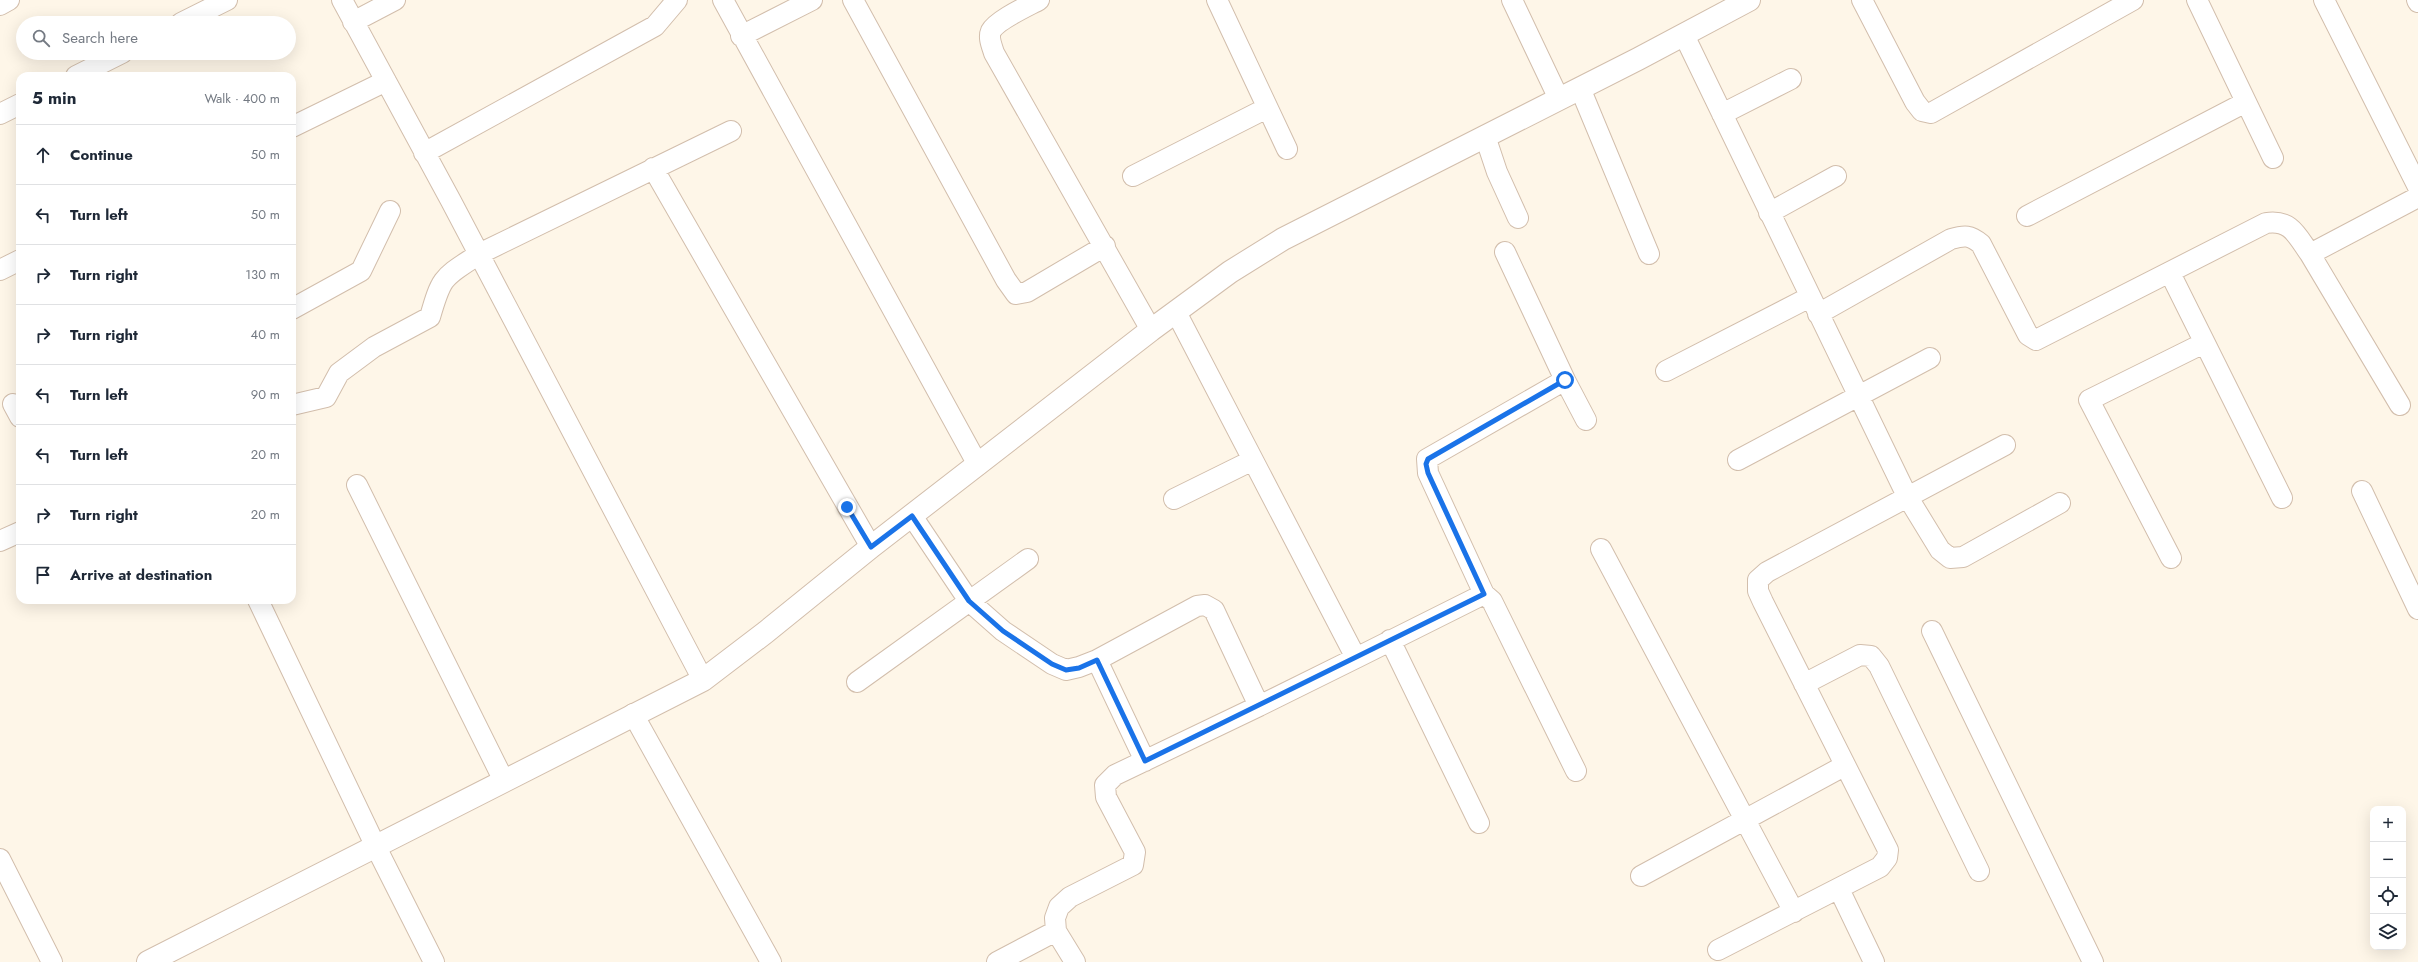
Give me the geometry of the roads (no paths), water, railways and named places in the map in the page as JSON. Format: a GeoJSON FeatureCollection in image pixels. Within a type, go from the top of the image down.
{"type":"FeatureCollection","features":[{"type":"Feature","properties":{"kind":"street"},"geometry":{"type":"LineString","coordinates":[[0,5],[9,0]]}},
{"type":"Feature","properties":{"kind":"street"},"geometry":{"type":"LineString","coordinates":[[195,16],[227,0]]}},
{"type":"Feature","properties":{"kind":"street"},"geometry":{"type":"LineString","coordinates":[[342,0],[479,254],[703,680]]}},
{"type":"Feature","properties":{"kind":"street"},"geometry":{"type":"LineString","coordinates":[[353,22],[395,0]]}},
{"type":"Feature","properties":{"kind":"street"},"geometry":{"type":"LineString","coordinates":[[424,153],[649,29],[677,0]]}},
{"type":"Feature","properties":{"kind":"street"},"geometry":{"type":"LineString","coordinates":[[723,0],[978,465]]}},
{"type":"Feature","properties":{"kind":"street"},"geometry":{"type":"LineString","coordinates":[[742,36],[812,0]]}},
{"type":"Feature","properties":{"kind":"street"},"geometry":{"type":"LineString","coordinates":[[853,0],[1006,280],[1016,294],[1027,292],[1104,246]]}},
{"type":"Feature","properties":{"kind":"street"},"geometry":{"type":"LineString","coordinates":[[1039,0],[1004,19],[991,30],[990,40],[994,53],[1151,330]]}},
{"type":"Feature","properties":{"kind":"street"},"geometry":{"type":"LineString","coordinates":[[1217,0],[1287,149]]}},
{"type":"Feature","properties":{"kind":"street"},"geometry":{"type":"LineString","coordinates":[[1512,0],[1559,99]]}},
{"type":"Feature","properties":{"kind":"street"},"geometry":{"type":"LineString","coordinates":[[148,962],[376,847],[633,714],[703,680],[766,632],[871,547],[1151,330],[1230,272],[1283,239],[1750,0]]}},
{"type":"Feature","properties":{"kind":"street"},"geometry":{"type":"LineString","coordinates":[[1862,0],[1914,102],[1922,111],[1931,112],[2133,0]]}},
{"type":"Feature","properties":{"kind":"street"},"geometry":{"type":"LineString","coordinates":[[2197,0],[2273,158]]}},
{"type":"Feature","properties":{"kind":"street"},"geometry":{"type":"LineString","coordinates":[[2324,0],[2418,187]]}},
{"type":"Feature","properties":{"kind":"street"},"geometry":{"type":"LineString","coordinates":[[1684,35],[1907,496],[1940,550],[1950,558],[1963,557],[2060,504]]}},
{"type":"Feature","properties":{"kind":"street"},"geometry":{"type":"LineString","coordinates":[[84,72],[108,60]]}},
{"type":"Feature","properties":{"kind":"street"},"geometry":{"type":"LineString","coordinates":[[1722,114],[1791,79]]}},
{"type":"Feature","properties":{"kind":"street"},"geometry":{"type":"LineString","coordinates":[[296,125],[386,81]]}},
{"type":"Feature","properties":{"kind":"street"},"geometry":{"type":"LineString","coordinates":[[1580,88],[1649,254]]}},
{"type":"Feature","properties":{"kind":"street"},"geometry":{"type":"LineString","coordinates":[[2027,216],[2246,102]]}},
{"type":"Feature","properties":{"kind":"street"},"geometry":{"type":"LineString","coordinates":[[0,114],[16,106]]}},
{"type":"Feature","properties":{"kind":"street"},"geometry":{"type":"LineString","coordinates":[[1133,176],[1267,108]]}},
{"type":"Feature","properties":{"kind":"street"},"geometry":{"type":"LineString","coordinates":[[296,404],[326,397],[339,373],[374,348],[430,317],[440,285],[446,276],[479,254],[731,131]]}},
{"type":"Feature","properties":{"kind":"street"},"geometry":{"type":"LineString","coordinates":[[1485,136],[1497,172],[1518,218]]}},
{"type":"Feature","properties":{"kind":"street"},"geometry":{"type":"LineString","coordinates":[[654,168],[871,547]]}},
{"type":"Feature","properties":{"kind":"street"},"geometry":{"type":"LineString","coordinates":[[1769,213],[1836,176]]}},
{"type":"Feature","properties":{"kind":"street"},"geometry":{"type":"LineString","coordinates":[[2310,254],[2418,197]]}},
{"type":"Feature","properties":{"kind":"street"},"geometry":{"type":"LineString","coordinates":[[296,307],[361,271],[390,211]]}},
{"type":"Feature","properties":{"kind":"street"},"geometry":{"type":"LineString","coordinates":[[1666,371],[1814,305],[1951,239],[1964,235],[1972,236],[1981,244],[2028,335],[2036,340],[2266,223],[2277,221],[2291,228],[2310,254],[2400,405]]}},
{"type":"Feature","properties":{"kind":"street"},"geometry":{"type":"LineString","coordinates":[[1505,252],[1565,380],[1586,420]]}},
{"type":"Feature","properties":{"kind":"street"},"geometry":{"type":"LineString","coordinates":[[0,270],[16,262]]}},
{"type":"Feature","properties":{"kind":"street"},"geometry":{"type":"LineString","coordinates":[[2170,273],[2282,498]]}},
{"type":"Feature","properties":{"kind":"street"},"geometry":{"type":"LineString","coordinates":[[1176,312],[1356,658]]}},
{"type":"Feature","properties":{"kind":"street"},"geometry":{"type":"LineString","coordinates":[[2170,558],[2089,400],[2204,343]]}},
{"type":"Feature","properties":{"kind":"street"},"geometry":{"type":"LineString","coordinates":[[1738,460],[1930,358]]}},
{"type":"Feature","properties":{"kind":"street"},"geometry":{"type":"LineString","coordinates":[[1565,380],[1428,459],[1426,464],[1428,473],[1484,594],[1492,601],[1576,771]]}},
{"type":"Feature","properties":{"kind":"street"},"geometry":{"type":"LineString","coordinates":[[1718,950],[1880,867],[1887,858],[1888,850],[1844,766],[1758,592],[1758,580],[1767,572],[2005,445]]}},
{"type":"Feature","properties":{"kind":"street"},"geometry":{"type":"LineString","coordinates":[[1174,499],[1253,460]]}},
{"type":"Feature","properties":{"kind":"street"},"geometry":{"type":"LineString","coordinates":[[356,485],[504,781]]}},
{"type":"Feature","properties":{"kind":"street"},"geometry":{"type":"LineString","coordinates":[[2362,491],[2418,609]]}},
{"type":"Feature","properties":{"kind":"street"},"geometry":{"type":"LineString","coordinates":[[912,516],[969,601],[1003,631],[1052,664],[1066,670],[1079,668],[1097,660],[1197,606],[1205,605],[1214,610],[1259,706]]}},
{"type":"Feature","properties":{"kind":"street"},"geometry":{"type":"LineString","coordinates":[[0,542],[16,534]]}},
{"type":"Feature","properties":{"kind":"street"},"geometry":{"type":"LineString","coordinates":[[1601,548],[1794,912]]}},
{"type":"Feature","properties":{"kind":"street"},"geometry":{"type":"LineString","coordinates":[[857,682],[1028,558]]}},
{"type":"Feature","properties":{"kind":"street"},"geometry":{"type":"LineString","coordinates":[[1075,962],[1056,931],[1055,918],[1059,907],[1070,897],[1133,865],[1135,852],[1106,797],[1105,785],[1115,775],[1259,706],[1484,594]]}},
{"type":"Feature","properties":{"kind":"street"},"geometry":{"type":"LineString","coordinates":[[260,604],[376,847],[434,962]]}},
{"type":"Feature","properties":{"kind":"street"},"geometry":{"type":"LineString","coordinates":[[1932,631],[2093,962]]}},
{"type":"Feature","properties":{"kind":"street"},"geometry":{"type":"LineString","coordinates":[[1390,640],[1479,823]]}},
{"type":"Feature","properties":{"kind":"street"},"geometry":{"type":"LineString","coordinates":[[1804,684],[1860,655],[1871,656],[1879,666],[1979,871]]}},
{"type":"Feature","properties":{"kind":"street"},"geometry":{"type":"LineString","coordinates":[[1097,660],[1145,761]]}},
{"type":"Feature","properties":{"kind":"street"},"geometry":{"type":"LineString","coordinates":[[633,714],[771,962]]}},
{"type":"Feature","properties":{"kind":"street"},"geometry":{"type":"LineString","coordinates":[[1641,876],[1744,818],[1844,766]]}},
{"type":"Feature","properties":{"kind":"street"},"geometry":{"type":"LineString","coordinates":[[0,859],[52,962]]}},
{"type":"Feature","properties":{"kind":"street"},"geometry":{"type":"LineString","coordinates":[[1839,889],[1874,962]]}},
{"type":"Feature","properties":{"kind":"street"},"geometry":{"type":"LineString","coordinates":[[997,962],[1056,931]]}}]}
